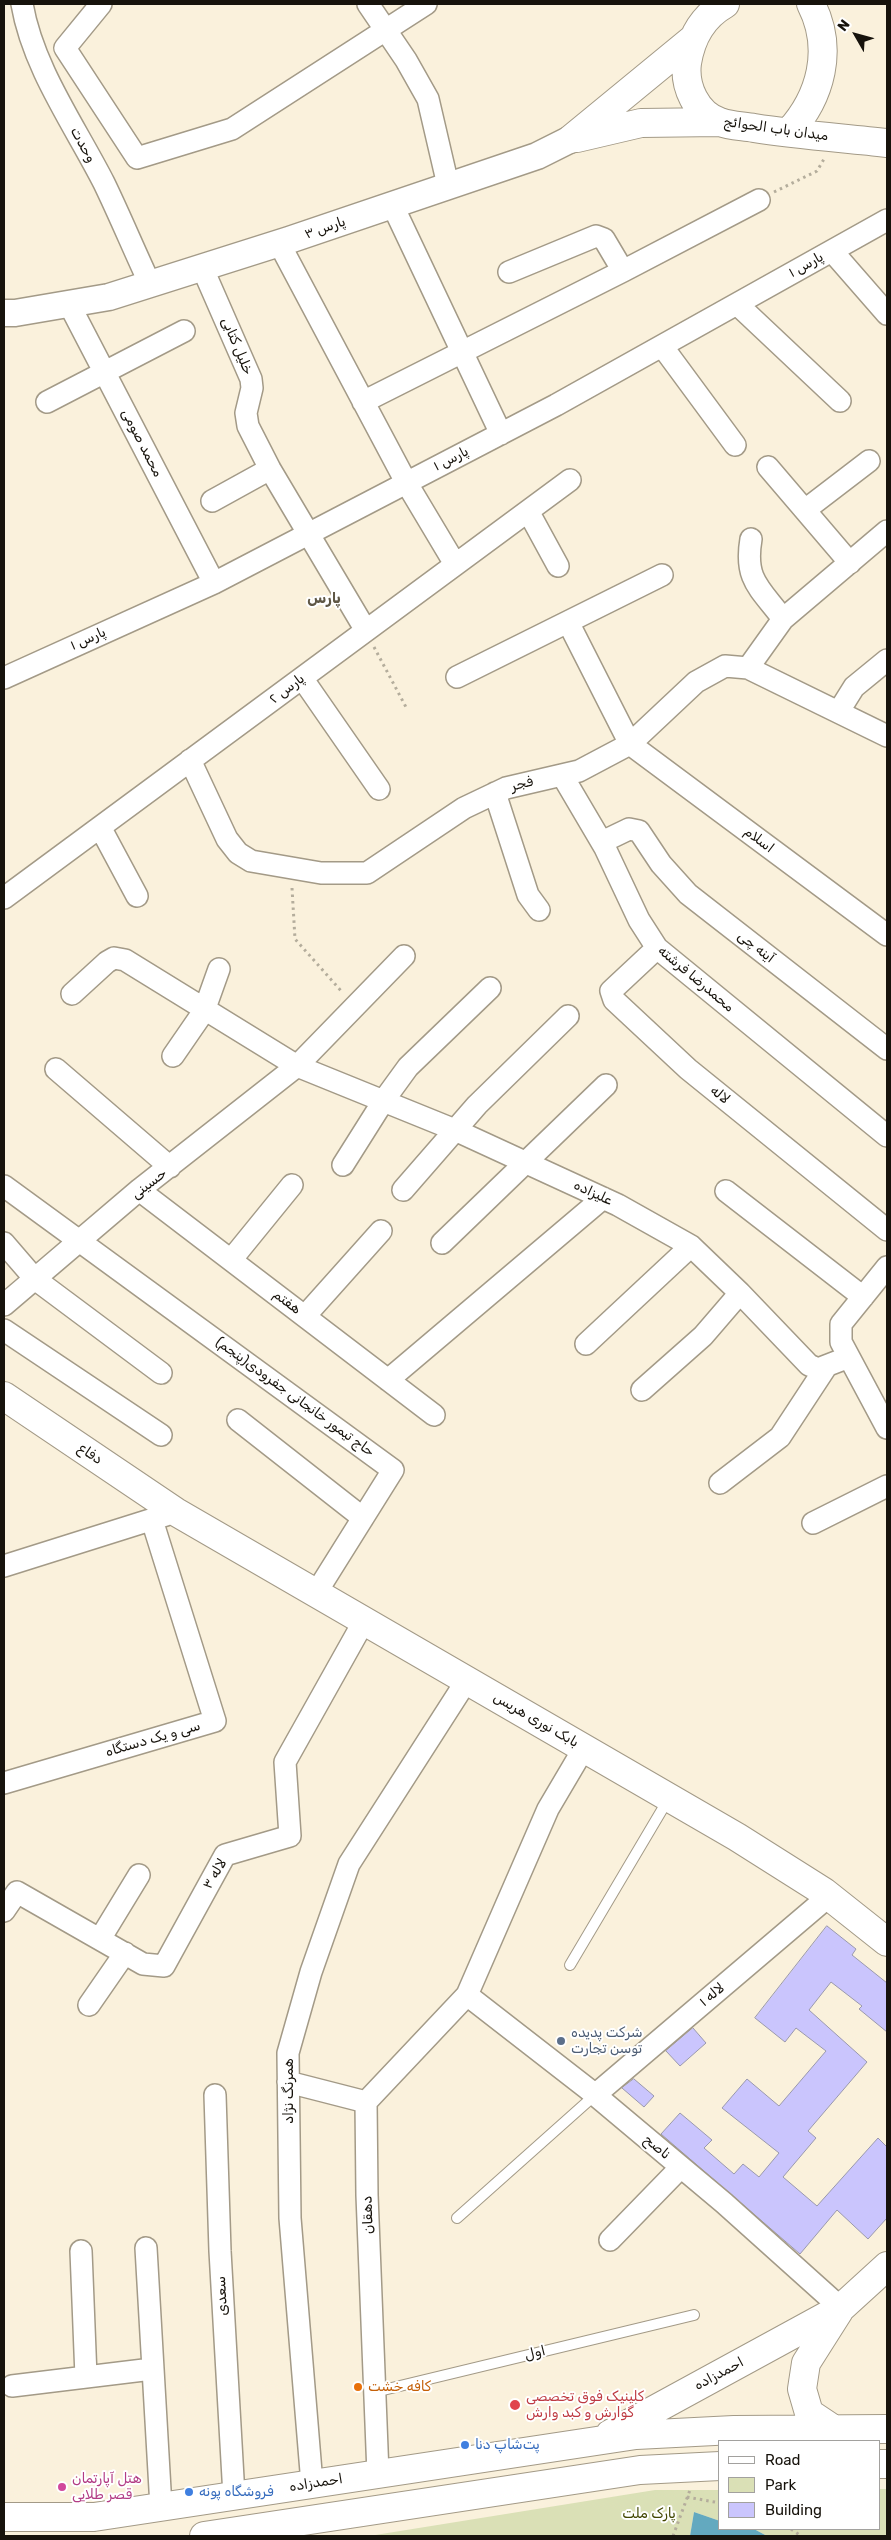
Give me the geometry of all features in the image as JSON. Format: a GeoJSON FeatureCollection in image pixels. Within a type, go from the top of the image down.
{"type":"FeatureCollection","features":[{"type":"Feature","properties":{"kind":"main road"},"geometry":{"type":"LineString","coordinates":[[789,132],[810,105],[821,72],[822,40],[820,25],[811,4]]}},
{"type":"Feature","properties":{"kind":"main road"},"geometry":{"type":"LineString","coordinates":[[571,139],[709,16]]}},
{"type":"Feature","properties":{"kind":"main road","name":"میدان باب الحوائج"},"geometry":{"type":"LineString","coordinates":[[709,16],[687,61],[687,84],[693,98],[703,112],[719,122],[887,143]]}},
{"type":"Feature","properties":{"kind":"main road","name":"پارس ۳"},"geometry":{"type":"LineString","coordinates":[[571,139],[641,123],[719,122]]}},
{"type":"Feature","properties":{"kind":"main road","name":"دفاع"},"geometry":{"type":"LineString","coordinates":[[4,1396],[164,1516]]}},
{"type":"Feature","properties":{"kind":"main road","name":"بابک نوری هریس"},"geometry":{"type":"LineString","coordinates":[[164,1516],[316,1593],[737,1836],[829,1896],[887,1942]]}},
{"type":"Feature","properties":{"kind":"main road","name":"احمدزاده"},"geometry":{"type":"LineString","coordinates":[[598,2441],[841,2308],[887,2266]]}},
{"type":"Feature","properties":{"kind":"main road","name":"احمدزاده"},"geometry":{"type":"LineString","coordinates":[[833,2429],[809,2413],[802,2389],[806,2363],[841,2308]]}},
{"type":"Feature","properties":{"kind":"main road","name":"احمدزاده"},"geometry":{"type":"LineString","coordinates":[[4,2517],[95,2527],[161,2507],[636,2435],[714,2431],[887,2429]]}},
{"type":"Feature","properties":{"kind":"main road"},"geometry":{"type":"LineString","coordinates":[[204,2536],[640,2470],[708,2466]]}},
{"type":"Feature","properties":{"kind":"street","name":"وحدت"},"geometry":{"type":"LineString","coordinates":[[22,4],[24,17],[51,86],[104,183],[150,284]]}},
{"type":"Feature","properties":{"kind":"street"},"geometry":{"type":"LineString","coordinates":[[101,4],[65,48],[137,158],[232,129],[426,4]]}},
{"type":"Feature","properties":{"kind":"street"},"geometry":{"type":"LineString","coordinates":[[368,4],[428,99],[448,186]]}},
{"type":"Feature","properties":{"kind":"street","name":"پارس ۳"},"geometry":{"type":"LineString","coordinates":[[4,313],[15,313],[109,297],[279,244],[537,156],[571,139]]}},
{"type":"Feature","properties":{"kind":"street"},"geometry":{"type":"LineString","coordinates":[[363,402],[759,200]]}},
{"type":"Feature","properties":{"kind":"street"},"geometry":{"type":"LineString","coordinates":[[392,204],[500,434]]}},
{"type":"Feature","properties":{"kind":"street","name":"پارس ۱"},"geometry":{"type":"LineString","coordinates":[[4,678],[214,583],[500,434],[887,220]]}},
{"type":"Feature","properties":{"kind":"street"},"geometry":{"type":"LineString","coordinates":[[509,272],[596,236],[604,239],[623,271]]}},
{"type":"Feature","properties":{"kind":"street"},"geometry":{"type":"LineString","coordinates":[[279,244],[406,482],[455,564]]}},
{"type":"Feature","properties":{"kind":"street"},"geometry":{"type":"LineString","coordinates":[[832,251],[887,314]]}},
{"type":"Feature","properties":{"kind":"street","name":"خلیل کتابی"},"geometry":{"type":"LineString","coordinates":[[202,267],[251,379],[246,419],[270,469],[365,629]]}},
{"type":"Feature","properties":{"kind":"street","name":"محمد صومی"},"geometry":{"type":"LineString","coordinates":[[69,304],[214,583]]}},
{"type":"Feature","properties":{"kind":"street"},"geometry":{"type":"LineString","coordinates":[[737,304],[840,402]]}},
{"type":"Feature","properties":{"kind":"street"},"geometry":{"type":"LineString","coordinates":[[47,402],[104,371],[184,332]]}},
{"type":"Feature","properties":{"kind":"street"},"geometry":{"type":"LineString","coordinates":[[662,346],[735,445]]}},
{"type":"Feature","properties":{"kind":"street"},"geometry":{"type":"LineString","coordinates":[[805,510],[869,462]]}},
{"type":"Feature","properties":{"kind":"street"},"geometry":{"type":"LineString","coordinates":[[768,467],[850,563]]}},
{"type":"Feature","properties":{"kind":"street"},"geometry":{"type":"LineString","coordinates":[[212,501],[270,469]]}},
{"type":"Feature","properties":{"kind":"street","name":"پارس ۲"},"geometry":{"type":"LineString","coordinates":[[4,898],[302,678],[365,629],[570,480]]}},
{"type":"Feature","properties":{"kind":"street"},"geometry":{"type":"LineString","coordinates":[[528,511],[558,566]]}},
{"type":"Feature","properties":{"kind":"street"},"geometry":{"type":"LineString","coordinates":[[748,668],[783,619],[887,531]]}},
{"type":"Feature","properties":{"kind":"street"},"geometry":{"type":"LineString","coordinates":[[751,539],[748,563],[750,573],[783,619]]}},
{"type":"Feature","properties":{"kind":"street"},"geometry":{"type":"LineString","coordinates":[[457,677],[662,575]]}},
{"type":"Feature","properties":{"kind":"street"},"geometry":{"type":"LineString","coordinates":[[568,622],[630,744]]}},
{"type":"Feature","properties":{"kind":"street"},"geometry":{"type":"LineString","coordinates":[[839,711],[854,687],[887,660]]}},
{"type":"Feature","properties":{"kind":"street","name":"فجر"},"geometry":{"type":"LineString","coordinates":[[190,760],[226,839],[238,853],[251,861],[321,873],[367,873],[464,808],[506,788],[579,771],[630,744],[696,682],[725,666],[748,668],[887,736]]}},
{"type":"Feature","properties":{"kind":"street"},"geometry":{"type":"LineString","coordinates":[[302,678],[380,789]]}},
{"type":"Feature","properties":{"kind":"street","name":"اسلام"},"geometry":{"type":"LineString","coordinates":[[630,744],[887,935]]}},
{"type":"Feature","properties":{"kind":"street","name":"محمدرضا فرشته"},"geometry":{"type":"LineString","coordinates":[[562,775],[602,842],[639,920],[657,948],[887,1136]]}},
{"type":"Feature","properties":{"kind":"street"},"geometry":{"type":"LineString","coordinates":[[495,793],[528,895],[539,910]]}},
{"type":"Feature","properties":{"kind":"street"},"geometry":{"type":"LineString","coordinates":[[100,827],[137,896]]}},
{"type":"Feature","properties":{"kind":"street","name":"آینه چی"},"geometry":{"type":"LineString","coordinates":[[602,842],[629,829],[639,831],[661,864],[688,894],[887,1049]]}},
{"type":"Feature","properties":{"kind":"street","name":"لاله"},"geometry":{"type":"LineString","coordinates":[[657,948],[611,991],[614,1000],[688,1069],[887,1230]]}},
{"type":"Feature","properties":{"kind":"street"},"geometry":{"type":"LineString","coordinates":[[297,1066],[404,956]]}},
{"type":"Feature","properties":{"kind":"street","name":"علیزاده"},"geometry":{"type":"LineString","coordinates":[[72,994],[114,958],[125,960],[204,1011],[297,1066],[456,1130],[527,1162],[603,1198],[691,1246],[810,1365],[818,1369],[826,1367]]}},
{"type":"Feature","properties":{"kind":"street"},"geometry":{"type":"LineString","coordinates":[[173,1056],[204,1011],[219,969]]}},
{"type":"Feature","properties":{"kind":"street"},"geometry":{"type":"LineString","coordinates":[[342,1166],[384,1100],[408,1067],[490,988]]}},
{"type":"Feature","properties":{"kind":"street"},"geometry":{"type":"LineString","coordinates":[[403,1190],[477,1105],[568,1016]]}},
{"type":"Feature","properties":{"kind":"street","name":"علیزاده"},"geometry":{"type":"LineString","coordinates":[[250,1038],[297,1066]]}},
{"type":"Feature","properties":{"kind":"street","name":"حسینی"},"geometry":{"type":"LineString","coordinates":[[4,1305],[139,1190],[297,1066]]}},
{"type":"Feature","properties":{"kind":"street"},"geometry":{"type":"LineString","coordinates":[[56,1069],[170,1167]]}},
{"type":"Feature","properties":{"kind":"street"},"geometry":{"type":"LineString","coordinates":[[442,1243],[606,1085]]}},
{"type":"Feature","properties":{"kind":"street"},"geometry":{"type":"LineString","coordinates":[[231,1260],[292,1185]]}},
{"type":"Feature","properties":{"kind":"street"},"geometry":{"type":"LineString","coordinates":[[4,1186],[80,1239]]}},
{"type":"Feature","properties":{"kind":"street","name":"هفتم"},"geometry":{"type":"LineString","coordinates":[[139,1190],[434,1415]]}},
{"type":"Feature","properties":{"kind":"street"},"geometry":{"type":"LineString","coordinates":[[726,1192],[863,1297]]}},
{"type":"Feature","properties":{"kind":"street"},"geometry":{"type":"LineString","coordinates":[[388,1380],[603,1198]]}},
{"type":"Feature","properties":{"kind":"street"},"geometry":{"type":"LineString","coordinates":[[305,1316],[382,1231]]}},
{"type":"Feature","properties":{"kind":"street","name":"حاج تیمور خانجانی جفرودی(پنجم)"},"geometry":{"type":"LineString","coordinates":[[80,1239],[393,1470],[316,1593]]}},
{"type":"Feature","properties":{"kind":"street"},"geometry":{"type":"LineString","coordinates":[[4,1244],[35,1279],[161,1373]]}},
{"type":"Feature","properties":{"kind":"street"},"geometry":{"type":"LineString","coordinates":[[586,1344],[691,1246]]}},
{"type":"Feature","properties":{"kind":"street"},"geometry":{"type":"LineString","coordinates":[[887,1267],[841,1324],[845,1350],[887,1428]]}},
{"type":"Feature","properties":{"kind":"street"},"geometry":{"type":"LineString","coordinates":[[642,1390],[704,1336],[740,1293]]}},
{"type":"Feature","properties":{"kind":"street"},"geometry":{"type":"LineString","coordinates":[[4,1330],[160,1435]]}},
{"type":"Feature","properties":{"kind":"street"},"geometry":{"type":"LineString","coordinates":[[720,1483],[780,1437],[826,1367],[845,1350]]}},
{"type":"Feature","properties":{"kind":"street"},"geometry":{"type":"LineString","coordinates":[[238,1420],[363,1518]]}},
{"type":"Feature","properties":{"kind":"street"},"geometry":{"type":"LineString","coordinates":[[813,1523],[887,1486]]}},
{"type":"Feature","properties":{"kind":"street"},"geometry":{"type":"LineString","coordinates":[[4,1566],[164,1516]]}},
{"type":"Feature","properties":{"kind":"street","name":"سی و یک دستگاه"},"geometry":{"type":"LineString","coordinates":[[4,1783],[214,1721],[164,1516]]}},
{"type":"Feature","properties":{"kind":"street","name":"لاله ۳"},"geometry":{"type":"LineString","coordinates":[[4,1911],[17,1892],[143,1964],[164,1966],[226,1855],[290,1836],[285,1762],[364,1620]]}},
{"type":"Feature","properties":{"kind":"street","name":"همرنگ نژاد"},"geometry":{"type":"LineString","coordinates":[[312,2484],[290,2218],[288,2053],[311,1972],[349,1864],[466,1680]]}},
{"type":"Feature","properties":{"kind":"street"},"geometry":{"type":"LineString","coordinates":[[288,2082],[366,2102],[467,1995],[548,1809],[584,1748]]}},
{"type":"Feature","properties":{"kind":"street"},"geometry":{"type":"LineString","coordinates":[[100,1939],[139,1875]]}},
{"type":"Feature","properties":{"kind":"street","name":"لاله ۱"},"geometry":{"type":"LineString","coordinates":[[595,2095],[829,1896]]}},
{"type":"Feature","properties":{"kind":"street"},"geometry":{"type":"LineString","coordinates":[[88,2005],[125,1953]]}},
{"type":"Feature","properties":{"kind":"street","name":"ناصح"},"geometry":{"type":"LineString","coordinates":[[467,1995],[595,2095],[681,2167],[841,2308]]}},
{"type":"Feature","properties":{"kind":"street","name":"سعدی"},"geometry":{"type":"LineString","coordinates":[[215,2095],[220,2251],[234,2496]]}},
{"type":"Feature","properties":{"kind":"street","name":"دهقان"},"geometry":{"type":"LineString","coordinates":[[366,2102],[367,2195],[378,2474]]}},
{"type":"Feature","properties":{"kind":"street"},"geometry":{"type":"LineString","coordinates":[[610,2240],[681,2167]]}},
{"type":"Feature","properties":{"kind":"street"},"geometry":{"type":"LineString","coordinates":[[146,2248],[161,2507]]}},
{"type":"Feature","properties":{"kind":"street"},"geometry":{"type":"LineString","coordinates":[[81,2251],[86,2377]]}},
{"type":"Feature","properties":{"kind":"street"},"geometry":{"type":"LineString","coordinates":[[12,2386],[152,2369]]}},
{"type":"Feature","properties":{"kind":"lane"},"geometry":{"type":"LineString","coordinates":[[570,1965],[670,1797]]}},
{"type":"Feature","properties":{"kind":"lane"},"geometry":{"type":"LineString","coordinates":[[457,2218],[595,2095]]}},
{"type":"Feature","properties":{"kind":"lane","name":"اول"},"geometry":{"type":"LineString","coordinates":[[375,2392],[694,2315]]}},
{"type":"Feature","properties":{"kind":"path"},"geometry":{"type":"LineString","coordinates":[[759,200],[817,171],[836,137]]}},
{"type":"Feature","properties":{"kind":"path"},"geometry":{"type":"LineString","coordinates":[[365,629],[407,709]]}},
{"type":"Feature","properties":{"kind":"path"},"geometry":{"type":"LineString","coordinates":[[291,868],[295,939],[304,952],[355,1006]]}},
{"type":"Feature","properties":{"kind":"path"},"geometry":{"type":"LineString","coordinates":[[673,2536],[687,2497],[708,2466]]}},
{"type":"Feature","properties":{"kind":"path"},"geometry":{"type":"LineString","coordinates":[[687,2497],[718,2503]]}},
{"type":"Feature","properties":{"kind":"green space"},"geometry":{"type":"Polygon","coordinates":[[[881,2489],[887,2489],[887,2536],[767,2536],[756,2530],[881,2530],[881,2489]]]}},
{"type":"Feature","properties":{"kind":"green space","name":"پارک ملت"},"geometry":{"type":"Polygon","coordinates":[[[655,2490],[718,2490],[718,2520],[694,2512],[690,2536],[369,2536],[655,2490]]]}},
{"type":"Feature","properties":{"kind":"water"},"geometry":{"type":"Polygon","coordinates":[[[694,2512],[718,2520],[718,2530],[756,2530],[767,2536],[690,2536],[694,2512]]]}},
{"type":"Feature","properties":{"kind":"building"},"geometry":{"type":"Polygon","coordinates":[[[827,1926],[856,1949],[852,1955],[887,1983],[887,2032],[859,2009],[862,2006],[831,1982],[809,2010],[867,2062],[808,2131],[816,2138],[783,2177],[817,2206],[878,2138],[887,2147],[887,2218],[868,2239],[837,2210],[800,2254],[661,2134],[680,2113],[712,2140],[704,2148],[734,2174],[743,2164],[759,2177],[779,2153],[722,2108],[747,2079],[779,2106],[826,2051],[796,2028],[785,2042],[755,2018],[827,1926]]]}},
{"type":"Feature","properties":{"kind":"building"},"geometry":{"type":"Polygon","coordinates":[[[693,2028],[706,2043],[680,2066],[666,2051],[693,2028]]]}},
{"type":"Feature","properties":{"kind":"building"},"geometry":{"type":"Polygon","coordinates":[[[634,2079],[654,2096],[644,2107],[622,2088],[634,2079]]]}},
{"type":"Feature","properties":{"kind":"place","name":"شرکت پدیده توسن تجارت"},"geometry":{"type":"Point","coordinates":[561,2041]}},
{"type":"Feature","properties":{"kind":"place","name":"کافه خشت"},"geometry":{"type":"Point","coordinates":[358,2387]}},
{"type":"Feature","properties":{"kind":"place","name":"کلینیک فوق تخصصی گوارش و کبد وارش"},"geometry":{"type":"Point","coordinates":[515,2405]}},
{"type":"Feature","properties":{"kind":"place","name":"پت‌شاپ دنا"},"geometry":{"type":"Point","coordinates":[465,2445]}},
{"type":"Feature","properties":{"kind":"place","name":"هتل آپارتمان قصر طلایی"},"geometry":{"type":"Point","coordinates":[62,2487]}},
{"type":"Feature","properties":{"kind":"place","name":"فروشگاه پونه"},"geometry":{"type":"Point","coordinates":[189,2492]}},
{"type":"Feature","properties":{"kind":"district","name":"پارس"},"geometry":{"type":"Point","coordinates":[324,599]}}]}
